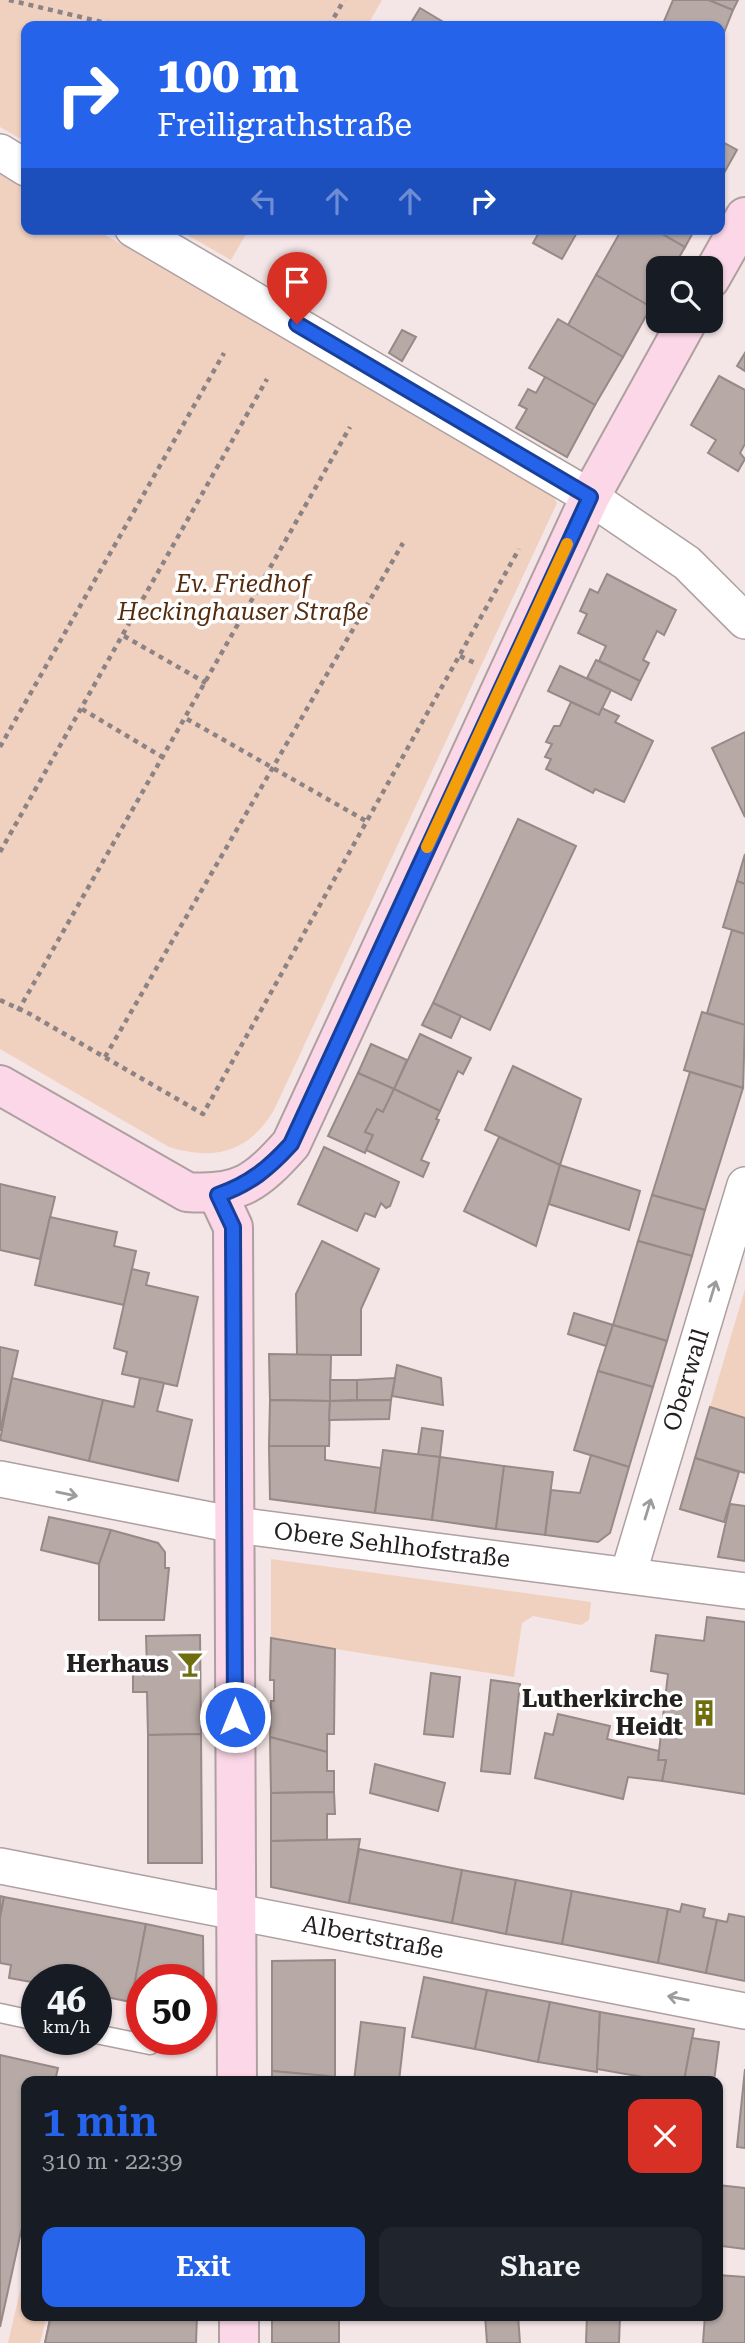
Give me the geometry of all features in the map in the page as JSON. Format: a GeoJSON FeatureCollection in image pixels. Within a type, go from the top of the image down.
{"type":"FeatureCollection","features":[{"type":"Feature","properties":{"kind":"main road"},"geometry":{"type":"LineString","coordinates":[[723,256],[745,217]]}},
{"type":"Feature","properties":{"kind":"main road"},"geometry":{"type":"LineString","coordinates":[[0,1085],[187,1192],[218,1195],[253,1180],[269,1168],[291,1144],[590,497],[681,333]]}},
{"type":"Feature","properties":{"kind":"main road"},"geometry":{"type":"LineString","coordinates":[[218,1195],[233,1227],[237,2076]]}},
{"type":"Feature","properties":{"kind":"main road"},"geometry":{"type":"LineString","coordinates":[[239,2321],[239,2343]]}},
{"type":"Feature","properties":{"kind":"street"},"geometry":{"type":"LineString","coordinates":[[0,152],[21,164]]}},
{"type":"Feature","properties":{"kind":"street"},"geometry":{"type":"LineString","coordinates":[[143,235],[590,497],[687,563],[745,621]]}},
{"type":"Feature","properties":{"kind":"street","name":"Oberwall"},"geometry":{"type":"LineString","coordinates":[[628,1575],[745,1185]]}},
{"type":"Feature","properties":{"kind":"street","name":"Obere Sehlhofstraße"},"geometry":{"type":"LineString","coordinates":[[0,1479],[235,1525],[745,1591]]}},
{"type":"Feature","properties":{"kind":"street","name":"Albertstraße"},"geometry":{"type":"LineString","coordinates":[[0,1866],[236,1909],[745,2011]]}},
{"type":"Feature","properties":{"kind":"lane"},"geometry":{"type":"LineString","coordinates":[[0,2013],[21,2018]]}},
{"type":"Feature","properties":{"kind":"path"},"geometry":{"type":"LineString","coordinates":[[9,0],[98,21]]}},
{"type":"Feature","properties":{"kind":"path"},"geometry":{"type":"LineString","coordinates":[[332,21],[344,0]]}},
{"type":"Feature","properties":{"kind":"path"},"geometry":{"type":"LineString","coordinates":[[0,747],[223,353]]}},
{"type":"Feature","properties":{"kind":"path"},"geometry":{"type":"LineString","coordinates":[[0,852],[267,379]]}},
{"type":"Feature","properties":{"kind":"path"},"geometry":{"type":"LineString","coordinates":[[18,1011],[187,719],[351,427]]}},
{"type":"Feature","properties":{"kind":"path"},"geometry":{"type":"LineString","coordinates":[[105,1057],[403,543]]}},
{"type":"Feature","properties":{"kind":"path"},"geometry":{"type":"LineString","coordinates":[[0,1000],[18,1011],[30,1014],[203,1114],[519,549]]}},
{"type":"Feature","properties":{"kind":"path"},"geometry":{"type":"LineString","coordinates":[[124,636],[206,684]]}},
{"type":"Feature","properties":{"kind":"path"},"geometry":{"type":"LineString","coordinates":[[460,656],[476,663]]}},
{"type":"Feature","properties":{"kind":"path"},"geometry":{"type":"LineString","coordinates":[[82,709],[164,758]]}},
{"type":"Feature","properties":{"kind":"path"},"geometry":{"type":"LineString","coordinates":[[187,719],[366,821]]}},
{"type":"Feature","properties":{"kind":"green space"},"geometry":{"type":"Polygon","coordinates":[[[0,0],[382,0],[370,21],[21,21],[21,139],[0,127],[0,0]]]}},
{"type":"Feature","properties":{"kind":"green space","name":"Ev. Friedhof Heckinghauser Straße"},"geometry":{"type":"Polygon","coordinates":[[[0,174],[21,186],[21,235],[105,235],[553,496],[557,503],[274,1110],[254,1135],[242,1144],[216,1153],[169,1147],[0,1049],[0,174]]]}},
{"type":"Feature","properties":{"kind":"green space"},"geometry":{"type":"Polygon","coordinates":[[[187,235],[246,235],[231,260],[187,235]]]}},
{"type":"Feature","properties":{"kind":"green space"},"geometry":{"type":"Polygon","coordinates":[[[745,1289],[745,1418],[710,1407],[745,1289]]]}},
{"type":"Feature","properties":{"kind":"green space"},"geometry":{"type":"Polygon","coordinates":[[[271,1559],[591,1602],[589,1620],[581,1625],[533,1616],[522,1623],[514,1677],[271,1639],[271,1559]]]}},
{"type":"Feature","properties":{"kind":"green space"},"geometry":{"type":"Polygon","coordinates":[[[21,2287],[21,2321],[46,2321],[40,2343],[8,2343],[21,2287]]]}},
{"type":"Feature","properties":{"kind":"building"},"geometry":{"type":"Polygon","coordinates":[[[673,0],[709,0],[733,10],[725,30],[725,21],[664,21],[673,0]]]}},
{"type":"Feature","properties":{"kind":"building"},"geometry":{"type":"Polygon","coordinates":[[[709,0],[738,0],[733,10],[709,0]]]}},
{"type":"Feature","properties":{"kind":"building"},"geometry":{"type":"Polygon","coordinates":[[[420,8],[442,21],[412,21],[420,8]]]}},
{"type":"Feature","properties":{"kind":"building"},"geometry":{"type":"Polygon","coordinates":[[[725,143],[737,150],[725,171],[725,143]]]}},
{"type":"Feature","properties":{"kind":"building"},"geometry":{"type":"Polygon","coordinates":[[[538,235],[576,235],[562,259],[533,243],[538,235]]]}},
{"type":"Feature","properties":{"kind":"building"},"geometry":{"type":"Polygon","coordinates":[[[619,235],[664,235],[685,247],[680,256],[646,256],[646,304],[596,275],[619,235]]]}},
{"type":"Feature","properties":{"kind":"building"},"geometry":{"type":"Polygon","coordinates":[[[664,235],[692,235],[685,247],[664,235]]]}},
{"type":"Feature","properties":{"kind":"building"},"geometry":{"type":"Polygon","coordinates":[[[596,275],[646,304],[646,316],[623,357],[568,325],[596,275]]]}},
{"type":"Feature","properties":{"kind":"building"},"geometry":{"type":"Polygon","coordinates":[[[558,319],[623,357],[595,405],[529,368],[558,319]]]}},
{"type":"Feature","properties":{"kind":"building"},"geometry":{"type":"Polygon","coordinates":[[[402,330],[416,337],[402,361],[389,353],[402,330]]]}},
{"type":"Feature","properties":{"kind":"building"},"geometry":{"type":"Polygon","coordinates":[[[745,353],[745,371],[737,366],[745,353]]]}},
{"type":"Feature","properties":{"kind":"building"},"geometry":{"type":"Polygon","coordinates":[[[719,376],[745,390],[745,444],[740,453],[745,459],[738,471],[708,453],[716,440],[691,425],[719,376]]]}},
{"type":"Feature","properties":{"kind":"building"},"geometry":{"type":"Polygon","coordinates":[[[545,377],[595,405],[567,457],[516,428],[527,409],[519,405],[528,389],[536,393],[545,377]]]}},
{"type":"Feature","properties":{"kind":"building"},"geometry":{"type":"Polygon","coordinates":[[[607,574],[676,610],[664,635],[657,631],[643,660],[649,663],[640,681],[599,661],[606,646],[578,633],[587,614],[580,611],[590,589],[598,593],[607,574]]]}},
{"type":"Feature","properties":{"kind":"building"},"geometry":{"type":"Polygon","coordinates":[[[596,660],[640,681],[631,700],[587,678],[596,660]]]}},
{"type":"Feature","properties":{"kind":"building"},"geometry":{"type":"Polygon","coordinates":[[[560,666],[611,690],[599,715],[548,691],[560,666]]]}},
{"type":"Feature","properties":{"kind":"building"},"geometry":{"type":"Polygon","coordinates":[[[571,702],[599,715],[602,708],[619,716],[615,722],[653,741],[624,802],[595,789],[593,793],[546,769],[551,759],[545,757],[552,744],[546,742],[554,726],[560,726],[571,702]]]}},
{"type":"Feature","properties":{"kind":"building"},"geometry":{"type":"Polygon","coordinates":[[[745,732],[745,817],[712,748],[745,732]]]}},
{"type":"Feature","properties":{"kind":"building"},"geometry":{"type":"Polygon","coordinates":[[[518,819],[576,846],[490,1030],[433,1003],[518,819]]]}},
{"type":"Feature","properties":{"kind":"building"},"geometry":{"type":"Polygon","coordinates":[[[745,854],[745,884],[737,881],[745,854]]]}},
{"type":"Feature","properties":{"kind":"building"},"geometry":{"type":"Polygon","coordinates":[[[737,881],[745,884],[745,934],[723,927],[737,881]]]}},
{"type":"Feature","properties":{"kind":"building"},"geometry":{"type":"Polygon","coordinates":[[[732,930],[745,934],[745,1025],[707,1013],[732,930]]]}},
{"type":"Feature","properties":{"kind":"building"},"geometry":{"type":"Polygon","coordinates":[[[433,1003],[461,1016],[451,1038],[422,1025],[433,1003]]]}},
{"type":"Feature","properties":{"kind":"building"},"geometry":{"type":"Polygon","coordinates":[[[702,1012],[745,1025],[743,1088],[684,1070],[702,1012]]]}},
{"type":"Feature","properties":{"kind":"building"},"geometry":{"type":"Polygon","coordinates":[[[420,1034],[471,1058],[463,1074],[458,1071],[440,1111],[394,1089],[420,1034]]]}},
{"type":"Feature","properties":{"kind":"building"},"geometry":{"type":"Polygon","coordinates":[[[371,1044],[407,1060],[394,1089],[358,1073],[371,1044]]]}},
{"type":"Feature","properties":{"kind":"building"},"geometry":{"type":"Polygon","coordinates":[[[513,1066],[581,1099],[560,1165],[485,1130],[513,1066]]]}},
{"type":"Feature","properties":{"kind":"building"},"geometry":{"type":"Polygon","coordinates":[[[690,1072],[743,1088],[705,1210],[652,1195],[690,1072]]]}},
{"type":"Feature","properties":{"kind":"building"},"geometry":{"type":"Polygon","coordinates":[[[358,1073],[394,1089],[383,1112],[377,1109],[365,1132],[373,1135],[365,1153],[328,1136],[358,1073]]]}},
{"type":"Feature","properties":{"kind":"building"},"geometry":{"type":"Polygon","coordinates":[[[394,1089],[440,1111],[436,1119],[439,1120],[421,1160],[429,1163],[423,1177],[366,1150],[373,1135],[365,1132],[377,1109],[383,1112],[394,1089]]]}},
{"type":"Feature","properties":{"kind":"building"},"geometry":{"type":"Polygon","coordinates":[[[499,1137],[560,1165],[536,1246],[464,1211],[499,1137]]]}},
{"type":"Feature","properties":{"kind":"building"},"geometry":{"type":"Polygon","coordinates":[[[324,1147],[399,1182],[390,1206],[386,1208],[381,1203],[375,1217],[365,1213],[357,1231],[298,1204],[324,1147]]]}},
{"type":"Feature","properties":{"kind":"building"},"geometry":{"type":"Polygon","coordinates":[[[560,1165],[640,1191],[629,1230],[549,1204],[560,1165]]]}},
{"type":"Feature","properties":{"kind":"building"},"geometry":{"type":"Polygon","coordinates":[[[0,1184],[55,1197],[40,1259],[0,1250],[0,1184]]]}},
{"type":"Feature","properties":{"kind":"building"},"geometry":{"type":"Polygon","coordinates":[[[652,1195],[705,1210],[692,1256],[638,1241],[652,1195]]]}},
{"type":"Feature","properties":{"kind":"building"},"geometry":{"type":"Polygon","coordinates":[[[50,1217],[117,1232],[114,1246],[136,1251],[124,1305],[35,1285],[50,1217]]]}},
{"type":"Feature","properties":{"kind":"building"},"geometry":{"type":"Polygon","coordinates":[[[322,1241],[379,1269],[361,1309],[361,1355],[297,1355],[296,1294],[322,1241]]]}},
{"type":"Feature","properties":{"kind":"building"},"geometry":{"type":"Polygon","coordinates":[[[638,1241],[692,1256],[667,1341],[613,1325],[638,1241]]]}},
{"type":"Feature","properties":{"kind":"building"},"geometry":{"type":"Polygon","coordinates":[[[132,1269],[149,1273],[146,1285],[198,1297],[177,1386],[122,1374],[127,1352],[114,1348],[132,1269]]]}},
{"type":"Feature","properties":{"kind":"building"},"geometry":{"type":"Polygon","coordinates":[[[574,1313],[613,1325],[606,1346],[568,1334],[574,1313]]]}},
{"type":"Feature","properties":{"kind":"building"},"geometry":{"type":"Polygon","coordinates":[[[613,1325],[667,1341],[653,1387],[598,1371],[613,1325]]]}},
{"type":"Feature","properties":{"kind":"building"},"geometry":{"type":"Polygon","coordinates":[[[0,1347],[18,1351],[0,1431],[0,1347]]]}},
{"type":"Feature","properties":{"kind":"building"},"geometry":{"type":"Polygon","coordinates":[[[269,1354],[331,1355],[330,1401],[270,1400],[269,1354]]]}},
{"type":"Feature","properties":{"kind":"building"},"geometry":{"type":"Polygon","coordinates":[[[397,1365],[441,1378],[443,1405],[392,1396],[397,1365]]]}},
{"type":"Feature","properties":{"kind":"building"},"geometry":{"type":"Polygon","coordinates":[[[598,1371],[653,1387],[629,1467],[574,1450],[598,1371]]]}},
{"type":"Feature","properties":{"kind":"building"},"geometry":{"type":"Polygon","coordinates":[[[12,1378],[103,1400],[89,1461],[0,1440],[12,1378]]]}},
{"type":"Feature","properties":{"kind":"building"},"geometry":{"type":"Polygon","coordinates":[[[140,1378],[164,1383],[157,1411],[192,1420],[178,1481],[89,1461],[103,1400],[134,1407],[140,1378]]]}},
{"type":"Feature","properties":{"kind":"building"},"geometry":{"type":"Polygon","coordinates":[[[395,1378],[391,1400],[357,1400],[357,1380],[395,1378]]]}},
{"type":"Feature","properties":{"kind":"building"},"geometry":{"type":"Polygon","coordinates":[[[330,1380],[357,1380],[357,1400],[330,1401],[330,1380]]]}},
{"type":"Feature","properties":{"kind":"building"},"geometry":{"type":"Polygon","coordinates":[[[270,1400],[330,1401],[329,1446],[269,1446],[270,1400]]]}},
{"type":"Feature","properties":{"kind":"building"},"geometry":{"type":"Polygon","coordinates":[[[391,1400],[389,1419],[329,1420],[330,1401],[391,1400]]]}},
{"type":"Feature","properties":{"kind":"building"},"geometry":{"type":"Polygon","coordinates":[[[710,1407],[745,1418],[745,1473],[695,1458],[710,1407]]]}},
{"type":"Feature","properties":{"kind":"building"},"geometry":{"type":"Polygon","coordinates":[[[422,1428],[443,1431],[440,1457],[418,1455],[422,1428]]]}},
{"type":"Feature","properties":{"kind":"building"},"geometry":{"type":"Polygon","coordinates":[[[269,1446],[325,1446],[325,1460],[381,1468],[375,1513],[270,1499],[269,1446]]]}},
{"type":"Feature","properties":{"kind":"building"},"geometry":{"type":"Polygon","coordinates":[[[383,1450],[440,1457],[432,1520],[375,1513],[383,1450]]]}},
{"type":"Feature","properties":{"kind":"building"},"geometry":{"type":"Polygon","coordinates":[[[591,1455],[629,1467],[610,1533],[598,1542],[545,1535],[551,1490],[580,1493],[591,1455]]]}},
{"type":"Feature","properties":{"kind":"building"},"geometry":{"type":"Polygon","coordinates":[[[440,1457],[504,1466],[496,1529],[432,1520],[440,1457]]]}},
{"type":"Feature","properties":{"kind":"building"},"geometry":{"type":"Polygon","coordinates":[[[695,1458],[739,1472],[724,1522],[680,1509],[695,1458]]]}},
{"type":"Feature","properties":{"kind":"building"},"geometry":{"type":"Polygon","coordinates":[[[504,1466],[553,1472],[545,1535],[496,1529],[504,1466]]]}},
{"type":"Feature","properties":{"kind":"building"},"geometry":{"type":"Polygon","coordinates":[[[730,1504],[745,1506],[745,1561],[718,1557],[730,1504]]]}},
{"type":"Feature","properties":{"kind":"building"},"geometry":{"type":"Polygon","coordinates":[[[49,1517],[111,1530],[99,1564],[41,1550],[49,1517]]]}},
{"type":"Feature","properties":{"kind":"building"},"geometry":{"type":"Polygon","coordinates":[[[111,1530],[158,1543],[165,1552],[165,1568],[169,1568],[164,1620],[99,1620],[99,1564],[111,1530]]]}},
{"type":"Feature","properties":{"kind":"building","name":"Lutherkirche Heidt"},"geometry":{"type":"Polygon","coordinates":[[[707,1617],[745,1622],[745,1794],[662,1781],[666,1760],[658,1760],[668,1674],[651,1671],[656,1635],[704,1641],[707,1617]]]}},
{"type":"Feature","properties":{"kind":"building"},"geometry":{"type":"Polygon","coordinates":[[[200,1635],[201,1734],[148,1735],[147,1692],[133,1692],[133,1668],[147,1668],[146,1636],[200,1635]]]}},
{"type":"Feature","properties":{"kind":"building"},"geometry":{"type":"Polygon","coordinates":[[[271,1638],[335,1649],[334,1734],[327,1734],[327,1752],[270,1737],[271,1701],[274,1701],[274,1680],[270,1680],[271,1638]]]}},
{"type":"Feature","properties":{"kind":"building"},"geometry":{"type":"Polygon","coordinates":[[[431,1673],[460,1677],[453,1737],[424,1734],[431,1673]]]}},
{"type":"Feature","properties":{"kind":"building"},"geometry":{"type":"Polygon","coordinates":[[[491,1680],[520,1684],[510,1774],[481,1771],[491,1680]]]}},
{"type":"Feature","properties":{"kind":"building"},"geometry":{"type":"Polygon","coordinates":[[[558,1714],[610,1726],[607,1739],[659,1751],[658,1760],[666,1760],[662,1781],[628,1777],[623,1799],[535,1778],[545,1733],[553,1735],[558,1714]]]}},
{"type":"Feature","properties":{"kind":"building"},"geometry":{"type":"Polygon","coordinates":[[[201,1734],[202,1863],[148,1863],[148,1735],[201,1734]]]}},
{"type":"Feature","properties":{"kind":"building"},"geometry":{"type":"Polygon","coordinates":[[[270,1737],[327,1752],[327,1771],[334,1771],[334,1792],[271,1793],[270,1737]]]}},
{"type":"Feature","properties":{"kind":"building"},"geometry":{"type":"Polygon","coordinates":[[[375,1764],[445,1783],[438,1811],[370,1793],[375,1764]]]}},
{"type":"Feature","properties":{"kind":"building"},"geometry":{"type":"Polygon","coordinates":[[[334,1792],[335,1814],[327,1814],[327,1840],[271,1841],[271,1793],[334,1792]]]}},
{"type":"Feature","properties":{"kind":"building"},"geometry":{"type":"Polygon","coordinates":[[[360,1839],[349,1903],[271,1887],[271,1841],[360,1839]]]}},
{"type":"Feature","properties":{"kind":"building"},"geometry":{"type":"Polygon","coordinates":[[[359,1849],[462,1870],[452,1923],[349,1903],[359,1849]]]}},
{"type":"Feature","properties":{"kind":"building"},"geometry":{"type":"Polygon","coordinates":[[[462,1870],[516,1880],[506,1934],[452,1923],[462,1870]]]}},
{"type":"Feature","properties":{"kind":"building"},"geometry":{"type":"Polygon","coordinates":[[[516,1880],[572,1891],[562,1944],[506,1934],[516,1880]]]}},
{"type":"Feature","properties":{"kind":"building"},"geometry":{"type":"Polygon","coordinates":[[[572,1891],[668,1909],[658,1963],[562,1944],[572,1891]]]}},
{"type":"Feature","properties":{"kind":"building"},"geometry":{"type":"Polygon","coordinates":[[[0,1896],[4,1897],[0,1918],[0,1896]]]}},
{"type":"Feature","properties":{"kind":"building"},"geometry":{"type":"Polygon","coordinates":[[[4,1897],[146,1924],[138,1964],[126,1964],[126,2001],[112,1998],[112,1964],[21,1964],[21,1980],[9,1978],[11,1965],[0,1963],[0,1918],[4,1897]]]}},
{"type":"Feature","properties":{"kind":"building"},"geometry":{"type":"Polygon","coordinates":[[[682,1904],[705,1909],[703,1917],[717,1920],[706,1973],[658,1963],[668,1909],[680,1912],[682,1904]]]}},
{"type":"Feature","properties":{"kind":"building"},"geometry":{"type":"Polygon","coordinates":[[[729,1914],[745,1917],[745,1981],[706,1973],[717,1920],[727,1922],[729,1914]]]}},
{"type":"Feature","properties":{"kind":"building"},"geometry":{"type":"Polygon","coordinates":[[[146,1924],[203,1936],[203,1964],[138,1964],[146,1924]]]}},
{"type":"Feature","properties":{"kind":"building"},"geometry":{"type":"Polygon","coordinates":[[[335,1960],[335,2076],[272,2071],[272,1961],[335,1960]]]}},
{"type":"Feature","properties":{"kind":"building"},"geometry":{"type":"Polygon","coordinates":[[[424,1977],[487,1990],[475,2049],[412,2037],[424,1977]]]}},
{"type":"Feature","properties":{"kind":"building"},"geometry":{"type":"Polygon","coordinates":[[[487,1990],[550,2002],[538,2062],[475,2049],[487,1990]]]}},
{"type":"Feature","properties":{"kind":"building"},"geometry":{"type":"Polygon","coordinates":[[[550,2002],[600,2012],[597,2072],[538,2062],[550,2002]]]}},
{"type":"Feature","properties":{"kind":"building"},"geometry":{"type":"Polygon","coordinates":[[[600,2012],[694,2029],[685,2076],[637,2076],[597,2069],[600,2012]]]}},
{"type":"Feature","properties":{"kind":"building"},"geometry":{"type":"Polygon","coordinates":[[[361,2022],[405,2028],[400,2076],[355,2076],[361,2022]]]}},
{"type":"Feature","properties":{"kind":"building"},"geometry":{"type":"Polygon","coordinates":[[[692,2038],[719,2042],[715,2076],[685,2076],[692,2038]]]}},
{"type":"Feature","properties":{"kind":"building"},"geometry":{"type":"Polygon","coordinates":[[[0,2055],[58,2068],[56,2076],[21,2076],[21,2232],[0,2327],[0,2055]]]}},
{"type":"Feature","properties":{"kind":"building"},"geometry":{"type":"Polygon","coordinates":[[[745,2069],[745,2148],[737,2147],[745,2069]]]}},
{"type":"Feature","properties":{"kind":"building"},"geometry":{"type":"Polygon","coordinates":[[[272,2071],[328,2076],[272,2076],[272,2071]]]}},
{"type":"Feature","properties":{"kind":"building"},"geometry":{"type":"Polygon","coordinates":[[[723,2186],[745,2188],[745,2249],[723,2246],[723,2186]]]}},
{"type":"Feature","properties":{"kind":"building"},"geometry":{"type":"Polygon","coordinates":[[[723,2275],[745,2277],[745,2343],[703,2343],[705,2321],[723,2321],[723,2275]]]}},
{"type":"Feature","properties":{"kind":"building"},"geometry":{"type":"Polygon","coordinates":[[[50,2321],[196,2321],[196,2343],[45,2343],[50,2321]]]}},
{"type":"Feature","properties":{"kind":"building"},"geometry":{"type":"Polygon","coordinates":[[[50,2321],[197,2321],[196,2343],[45,2343],[50,2321]]]}},
{"type":"Feature","properties":{"kind":"building"},"geometry":{"type":"Polygon","coordinates":[[[272,2321],[339,2321],[339,2343],[272,2343],[272,2321]]]}},
{"type":"Feature","properties":{"kind":"building"},"geometry":{"type":"Polygon","coordinates":[[[485,2321],[518,2321],[520,2343],[487,2343],[485,2321]]]}},
{"type":"Feature","properties":{"kind":"building"},"geometry":{"type":"Polygon","coordinates":[[[587,2321],[620,2321],[619,2343],[586,2343],[587,2321]]]}},
{"type":"Feature","properties":{"kind":"slow traffic"},"geometry":{"type":"LineString","coordinates":[[427,847],[567,544]]}},
{"type":"Feature","properties":{"kind":"place","name":"Herhaus"},"geometry":{"type":"Point","coordinates":[190,1664]}},
{"type":"Feature","properties":{"kind":"place","name":"Lutherkirche Heidt"},"geometry":{"type":"Point","coordinates":[704,1713]}},
{"type":"Feature","properties":{"kind":"route"},"geometry":{"type":"LineString","coordinates":[[235,1717],[233,1227],[218,1195],[245,1185],[269,1168],[291,1144],[590,497],[297,324]]}}]}
